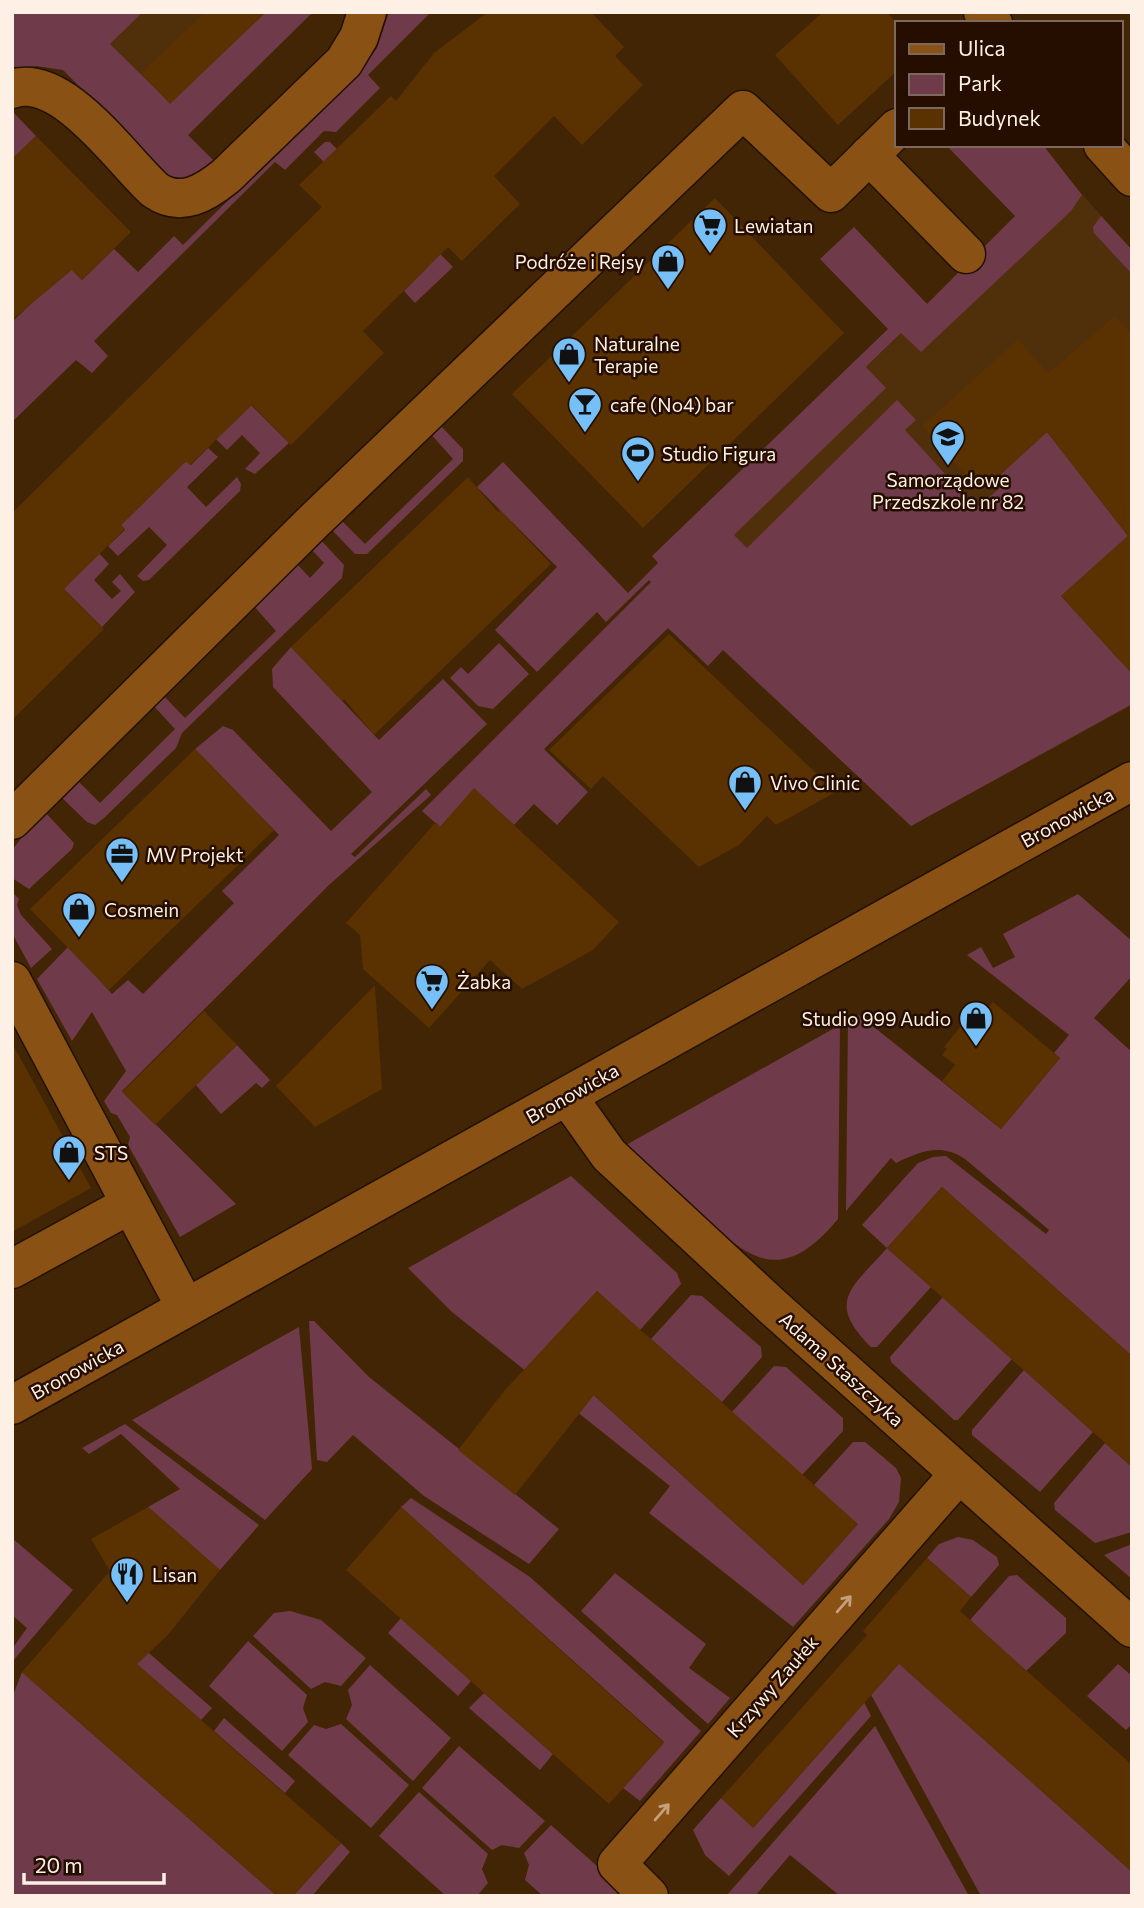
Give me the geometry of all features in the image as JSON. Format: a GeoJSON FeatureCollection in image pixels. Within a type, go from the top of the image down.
{"type":"FeatureCollection","features":[{"type":"Feature","properties":{"kind":"street"},"geometry":{"type":"LineString","coordinates":[[12,89],[31,85],[61,96],[155,190],[171,197],[190,198],[207,191],[226,176],[344,62],[359,37],[367,12]]}},
{"type":"Feature","properties":{"kind":"street"},"geometry":{"type":"LineString","coordinates":[[12,820],[314,521],[743,110],[831,193],[895,130]]}},
{"type":"Feature","properties":{"kind":"street"},"geometry":{"type":"LineString","coordinates":[[1105,147],[1132,177]]}},
{"type":"Feature","properties":{"kind":"street"},"geometry":{"type":"LineString","coordinates":[[869,155],[966,254]]}},
{"type":"Feature","properties":{"kind":"street","name":"Bronowicka"},"geometry":{"type":"LineString","coordinates":[[12,1405],[1132,781]]}},
{"type":"Feature","properties":{"kind":"street"},"geometry":{"type":"LineString","coordinates":[[12,981],[99,1138],[129,1205],[186,1308]]}},
{"type":"Feature","properties":{"kind":"street","name":"Adama Staszczyka"},"geometry":{"type":"LineString","coordinates":[[567,1096],[610,1155],[958,1475],[1132,1628]]}},
{"type":"Feature","properties":{"kind":"street"},"geometry":{"type":"LineString","coordinates":[[12,1269],[129,1205]]}},
{"type":"Feature","properties":{"kind":"street","name":"Krzywy Zaułek"},"geometry":{"type":"LineString","coordinates":[[649,1896],[617,1864],[958,1475]]}},
{"type":"Feature","properties":{"kind":"shaded area"},"geometry":{"type":"Polygon","coordinates":[[[143,12],[266,12],[170,104],[110,44],[143,12]]]}},
{"type":"Feature","properties":{"kind":"shaded area","name":"Samorządowe Przedszkole nr 82"},"geometry":{"type":"Polygon","coordinates":[[[1064,174],[1132,250],[1132,705],[911,826],[649,580],[1064,174]]]}},
{"type":"Feature","properties":{"kind":"green space"},"geometry":{"type":"Polygon","coordinates":[[[12,12],[143,12],[110,44],[170,103],[266,12],[313,12],[188,135],[216,163],[188,180],[170,178],[63,70],[36,66],[12,70],[12,12]]]}},
{"type":"Feature","properties":{"kind":"green space"},"geometry":{"type":"Polygon","coordinates":[[[389,12],[431,12],[368,75],[380,88],[336,132],[324,131],[285,170],[275,162],[94,341],[108,356],[92,373],[76,360],[12,422],[12,322],[69,267],[82,280],[114,249],[138,272],[174,236],[183,245],[363,67],[377,48],[389,12]]]}},
{"type":"Feature","properties":{"kind":"green space"},"geometry":{"type":"Polygon","coordinates":[[[14,113],[36,136],[12,159],[12,115],[14,113]]]}},
{"type":"Feature","properties":{"kind":"green space"},"geometry":{"type":"Polygon","coordinates":[[[325,142],[330,142],[453,267],[415,303],[404,291],[428,267],[314,152],[325,142]]]}},
{"type":"Feature","properties":{"kind":"green space","name":"Samorządowe Przedszkole nr 82"},"geometry":{"type":"Polygon","coordinates":[[[948,147],[1045,147],[1082,195],[1071,211],[921,352],[901,333],[866,367],[886,388],[734,535],[747,548],[897,400],[916,420],[905,430],[976,508],[1006,483],[1000,475],[1047,432],[1128,536],[1061,596],[1121,662],[1132,653],[1132,704],[911,826],[723,650],[708,666],[668,628],[544,749],[588,792],[557,825],[534,804],[514,825],[474,789],[440,827],[422,811],[651,582],[649,580],[606,622],[597,612],[537,672],[495,630],[557,567],[477,487],[503,462],[628,593],[658,563],[652,556],[888,329],[820,259],[854,227],[927,304],[1015,216],[948,147]]]}},
{"type":"Feature","properties":{"kind":"green space"},"geometry":{"type":"Polygon","coordinates":[[[1101,216],[1132,250],[1132,274],[1094,233],[1093,227],[1101,216]]]}},
{"type":"Feature","properties":{"kind":"green space"},"geometry":{"type":"Polygon","coordinates":[[[247,401],[289,443],[255,474],[245,469],[260,453],[242,435],[227,450],[212,435],[247,401]]]}},
{"type":"Feature","properties":{"kind":"green space"},"geometry":{"type":"Polygon","coordinates":[[[438,423],[463,449],[463,461],[367,554],[355,554],[330,528],[339,518],[365,544],[453,459],[429,432],[438,423]]]}},
{"type":"Feature","properties":{"kind":"green space"},"geometry":{"type":"Polygon","coordinates":[[[208,448],[218,457],[187,487],[206,507],[237,477],[241,484],[240,491],[149,580],[143,581],[137,576],[167,545],[149,527],[118,556],[108,546],[125,530],[121,525],[186,461],[191,465],[208,448]]]}},
{"type":"Feature","properties":{"kind":"green space"},"geometry":{"type":"Polygon","coordinates":[[[319,538],[344,565],[342,578],[182,733],[176,748],[104,818],[95,825],[87,822],[59,795],[75,778],[100,803],[175,729],[151,703],[161,693],[185,718],[276,631],[252,604],[295,562],[310,578],[324,563],[310,548],[319,538]]]}},
{"type":"Feature","properties":{"kind":"green space"},"geometry":{"type":"Polygon","coordinates":[[[96,550],[109,564],[94,580],[112,599],[121,591],[112,582],[120,574],[135,592],[102,627],[60,585],[96,550]]]}},
{"type":"Feature","properties":{"kind":"green space"},"geometry":{"type":"Polygon","coordinates":[[[499,643],[529,674],[493,709],[478,706],[450,678],[461,667],[468,674],[499,643]]]}},
{"type":"Feature","properties":{"kind":"green space"},"geometry":{"type":"Polygon","coordinates":[[[291,647],[379,740],[443,679],[487,724],[351,854],[355,857],[426,789],[431,795],[329,885],[122,1091],[236,1204],[180,1237],[128,1145],[130,1137],[117,1115],[111,1113],[104,1101],[126,1071],[92,1012],[72,1041],[37,979],[69,946],[112,994],[128,980],[143,994],[234,903],[222,891],[279,835],[195,749],[223,726],[233,730],[331,831],[372,792],[273,687],[272,669],[291,647]]]}},
{"type":"Feature","properties":{"kind":"green space"},"geometry":{"type":"Polygon","coordinates":[[[43,810],[74,843],[72,849],[29,889],[12,878],[12,850],[43,810]]]}},
{"type":"Feature","properties":{"kind":"green space"},"geometry":{"type":"Polygon","coordinates":[[[12,892],[19,899],[17,905],[21,915],[52,949],[31,968],[12,933],[12,892]]]}},
{"type":"Feature","properties":{"kind":"green space"},"geometry":{"type":"Polygon","coordinates":[[[1078,894],[1132,941],[1132,976],[1094,1018],[1132,1052],[1132,1356],[942,1187],[887,1248],[862,1225],[918,1163],[933,1157],[946,1156],[1046,1234],[1049,1230],[965,1159],[939,1150],[922,1152],[896,1163],[891,1158],[846,1211],[848,1020],[859,1015],[1001,1129],[1060,1058],[1054,1053],[1069,1035],[967,955],[981,947],[993,968],[1015,957],[1003,934],[1078,894]]]}},
{"type":"Feature","properties":{"kind":"green space"},"geometry":{"type":"Polygon","coordinates":[[[840,1025],[838,1219],[816,1242],[796,1255],[777,1260],[759,1257],[724,1235],[646,1167],[626,1145],[840,1025]]]}},
{"type":"Feature","properties":{"kind":"green space"},"geometry":{"type":"Polygon","coordinates":[[[237,1045],[270,1080],[262,1088],[256,1083],[221,1114],[196,1085],[237,1045]]]}},
{"type":"Feature","properties":{"kind":"green space"},"geometry":{"type":"Polygon","coordinates":[[[571,1176],[677,1273],[681,1284],[640,1330],[597,1291],[544,1350],[803,1585],[857,1525],[814,1485],[853,1442],[865,1442],[896,1468],[901,1478],[899,1502],[889,1519],[793,1627],[649,1513],[670,1486],[452,1312],[408,1268],[571,1176]]]}},
{"type":"Feature","properties":{"kind":"green space"},"geometry":{"type":"Polygon","coordinates":[[[887,1248],[931,1287],[877,1347],[871,1347],[849,1318],[847,1306],[854,1285],[887,1248]]]}},
{"type":"Feature","properties":{"kind":"green space"},"geometry":{"type":"Polygon","coordinates":[[[691,1295],[702,1296],[761,1347],[762,1357],[722,1402],[651,1339],[691,1295]]]}},
{"type":"Feature","properties":{"kind":"green space"},"geometry":{"type":"Polygon","coordinates":[[[943,1297],[1012,1359],[958,1420],[954,1420],[891,1362],[890,1357],[943,1297]]]}},
{"type":"Feature","properties":{"kind":"green space"},"geometry":{"type":"Polygon","coordinates":[[[309,1321],[314,1321],[369,1377],[559,1529],[529,1564],[424,1496],[353,1435],[327,1462],[317,1460],[309,1321]]]}},
{"type":"Feature","properties":{"kind":"green space"},"geometry":{"type":"Polygon","coordinates":[[[299,1327],[312,1469],[265,1520],[132,1420],[299,1327]]]}},
{"type":"Feature","properties":{"kind":"green space"},"geometry":{"type":"Polygon","coordinates":[[[774,1366],[786,1367],[843,1418],[843,1431],[802,1475],[732,1412],[774,1366]]]}},
{"type":"Feature","properties":{"kind":"green space"},"geometry":{"type":"Polygon","coordinates":[[[1024,1370],[1093,1432],[1040,1492],[972,1435],[972,1430],[1024,1370]]]}},
{"type":"Feature","properties":{"kind":"green space"},"geometry":{"type":"Polygon","coordinates":[[[125,1424],[259,1525],[220,1570],[148,1507],[180,1489],[121,1434],[89,1454],[82,1448],[125,1424]]]}},
{"type":"Feature","properties":{"kind":"green space"},"geometry":{"type":"Polygon","coordinates":[[[1105,1443],[1132,1467],[1132,1532],[1095,1543],[1055,1510],[1054,1503],[1105,1443]]]}},
{"type":"Feature","properties":{"kind":"green space"},"geometry":{"type":"Polygon","coordinates":[[[411,1498],[530,1577],[701,1731],[640,1801],[623,1788],[664,1742],[401,1507],[411,1498]]]}},
{"type":"Feature","properties":{"kind":"green space"},"geometry":{"type":"Polygon","coordinates":[[[958,1537],[973,1540],[997,1557],[999,1565],[971,1597],[927,1558],[939,1544],[958,1537]]]}},
{"type":"Feature","properties":{"kind":"green space"},"geometry":{"type":"Polygon","coordinates":[[[12,1538],[73,1590],[12,1662],[12,1649],[27,1628],[12,1615],[12,1538]]]}},
{"type":"Feature","properties":{"kind":"green space"},"geometry":{"type":"Polygon","coordinates":[[[1132,1544],[1132,1579],[1104,1555],[1132,1544]]]}},
{"type":"Feature","properties":{"kind":"green space"},"geometry":{"type":"Polygon","coordinates":[[[615,1573],[706,1644],[689,1668],[730,1698],[708,1724],[581,1611],[615,1573]]]}},
{"type":"Feature","properties":{"kind":"green space"},"geometry":{"type":"Polygon","coordinates":[[[1017,1575],[1066,1618],[1066,1633],[1026,1671],[970,1620],[1009,1576],[1017,1575]]]}},
{"type":"Feature","properties":{"kind":"green space"},"geometry":{"type":"Polygon","coordinates":[[[290,1611],[321,1620],[366,1658],[341,1686],[325,1682],[311,1689],[253,1636],[274,1613],[290,1611]]]}},
{"type":"Feature","properties":{"kind":"green space"},"geometry":{"type":"Polygon","coordinates":[[[401,1618],[471,1681],[458,1696],[388,1633],[401,1618]]]}},
{"type":"Feature","properties":{"kind":"green space"},"geometry":{"type":"Polygon","coordinates":[[[868,1635],[1132,1872],[1132,1896],[981,1896],[850,1656],[868,1635]]]}},
{"type":"Feature","properties":{"kind":"green space"},"geometry":{"type":"Polygon","coordinates":[[[248,1641],[307,1695],[303,1708],[308,1722],[282,1751],[209,1686],[248,1641]]]}},
{"type":"Feature","properties":{"kind":"green space"},"geometry":{"type":"Polygon","coordinates":[[[142,1647],[212,1708],[201,1720],[131,1659],[142,1647]]]}},
{"type":"Feature","properties":{"kind":"green space"},"geometry":{"type":"Polygon","coordinates":[[[1118,1664],[1132,1676],[1132,1724],[1126,1730],[1087,1696],[1118,1664]]]}},
{"type":"Feature","properties":{"kind":"green space"},"geometry":{"type":"Polygon","coordinates":[[[370,1665],[451,1738],[413,1781],[346,1719],[352,1705],[348,1690],[370,1665]]]}},
{"type":"Feature","properties":{"kind":"green space"},"geometry":{"type":"Polygon","coordinates":[[[22,1672],[277,1896],[12,1896],[12,1698],[22,1672]]]}},
{"type":"Feature","properties":{"kind":"green space"},"geometry":{"type":"Polygon","coordinates":[[[858,1690],[871,1716],[729,1876],[705,1855],[693,1830],[721,1798],[754,1827],[853,1715],[858,1690]]]}},
{"type":"Feature","properties":{"kind":"green space"},"geometry":{"type":"Polygon","coordinates":[[[484,1693],[553,1754],[540,1770],[469,1708],[484,1693]]]}},
{"type":"Feature","properties":{"kind":"green space"},"geometry":{"type":"Polygon","coordinates":[[[224,1718],[295,1781],[285,1793],[214,1731],[224,1718]]]}},
{"type":"Feature","properties":{"kind":"green space"},"geometry":{"type":"Polygon","coordinates":[[[341,1724],[409,1785],[371,1828],[288,1755],[314,1725],[326,1729],[341,1724]]]}},
{"type":"Feature","properties":{"kind":"green space"},"geometry":{"type":"Polygon","coordinates":[[[875,1726],[969,1896],[840,1896],[790,1855],[755,1896],[726,1896],[875,1726]]]}},
{"type":"Feature","properties":{"kind":"green space"},"geometry":{"type":"Polygon","coordinates":[[[459,1746],[545,1821],[519,1848],[502,1845],[492,1850],[422,1788],[459,1746]]]}},
{"type":"Feature","properties":{"kind":"green space"},"geometry":{"type":"Polygon","coordinates":[[[419,1792],[488,1854],[482,1869],[488,1883],[477,1896],[446,1896],[379,1836],[419,1792]]]}},
{"type":"Feature","properties":{"kind":"green space"},"geometry":{"type":"Polygon","coordinates":[[[551,1825],[625,1891],[626,1896],[543,1896],[525,1880],[529,1865],[524,1853],[551,1825]]]}},
{"type":"Feature","properties":{"kind":"green space"},"geometry":{"type":"Polygon","coordinates":[[[341,1843],[350,1852],[312,1896],[293,1896],[341,1843]]]}},
{"type":"Feature","properties":{"kind":"building"},"geometry":{"type":"Polygon","coordinates":[[[205,12],[266,12],[170,104],[141,73],[205,12]]]}},
{"type":"Feature","properties":{"kind":"building"},"geometry":{"type":"Polygon","coordinates":[[[488,12],[591,12],[624,47],[615,56],[643,85],[582,145],[554,116],[494,176],[520,204],[462,261],[448,247],[363,331],[384,353],[291,445],[252,405],[190,465],[186,461],[121,525],[125,529],[64,589],[104,629],[12,720],[12,513],[322,207],[299,185],[391,96],[396,101],[434,53],[488,12]]]}},
{"type":"Feature","properties":{"kind":"building"},"geometry":{"type":"Polygon","coordinates":[[[823,12],[887,12],[895,22],[895,73],[838,125],[775,55],[823,12]]]}},
{"type":"Feature","properties":{"kind":"building"},"geometry":{"type":"Polygon","coordinates":[[[36,136],[131,232],[82,280],[72,270],[12,320],[12,159],[36,136]]]}},
{"type":"Feature","properties":{"kind":"building"},"geometry":{"type":"Polygon","coordinates":[[[715,198],[844,333],[643,528],[512,394],[715,198]]]}},
{"type":"Feature","properties":{"kind":"building"},"geometry":{"type":"Polygon","coordinates":[[[1115,316],[1132,334],[1132,674],[1061,596],[1128,536],[1047,432],[981,492],[922,426],[1018,339],[1048,373],[1115,316]]]}},
{"type":"Feature","properties":{"kind":"building"},"geometry":{"type":"Polygon","coordinates":[[[468,477],[498,512],[499,509],[551,564],[374,735],[344,699],[342,701],[291,647],[468,477]]]}},
{"type":"Feature","properties":{"kind":"building"},"geometry":{"type":"Polygon","coordinates":[[[669,634],[836,792],[776,825],[767,816],[739,845],[699,867],[603,776],[591,789],[549,750],[669,634]]]}},
{"type":"Feature","properties":{"kind":"building"},"geometry":{"type":"Polygon","coordinates":[[[195,749],[274,830],[109,990],[30,909],[195,749]]]}},
{"type":"Feature","properties":{"kind":"building"},"geometry":{"type":"Polygon","coordinates":[[[474,788],[619,922],[593,950],[522,989],[490,960],[429,1028],[363,969],[360,935],[346,923],[436,822],[440,827],[474,788]]]}},
{"type":"Feature","properties":{"kind":"building"},"geometry":{"type":"Polygon","coordinates":[[[375,985],[382,1089],[315,1127],[276,1086],[375,985]]]}},
{"type":"Feature","properties":{"kind":"building"},"geometry":{"type":"Polygon","coordinates":[[[993,1002],[1060,1058],[1001,1129],[942,1081],[955,1065],[942,1055],[947,1049],[944,1047],[977,1006],[985,1012],[993,1002]]]}},
{"type":"Feature","properties":{"kind":"building"},"geometry":{"type":"Polygon","coordinates":[[[204,1011],[237,1045],[155,1125],[122,1092],[204,1011]]]}},
{"type":"Feature","properties":{"kind":"building"},"geometry":{"type":"Polygon","coordinates":[[[12,1043],[91,1188],[12,1232],[12,1043]]]}},
{"type":"Feature","properties":{"kind":"building"},"geometry":{"type":"Polygon","coordinates":[[[942,1187],[1132,1356],[1132,1467],[887,1248],[942,1187]]]}},
{"type":"Feature","properties":{"kind":"building"},"geometry":{"type":"Polygon","coordinates":[[[597,1291],[858,1524],[803,1585],[594,1395],[515,1495],[458,1450],[505,1390],[597,1291]]]}},
{"type":"Feature","properties":{"kind":"building"},"geometry":{"type":"Polygon","coordinates":[[[148,1507],[220,1570],[167,1636],[137,1664],[341,1843],[293,1896],[277,1896],[22,1672],[110,1571],[91,1539],[148,1507]]]}},
{"type":"Feature","properties":{"kind":"building"},"geometry":{"type":"Polygon","coordinates":[[[401,1507],[664,1743],[609,1804],[346,1570],[401,1507]]]}},
{"type":"Feature","properties":{"kind":"building"},"geometry":{"type":"Polygon","coordinates":[[[927,1558],[971,1597],[960,1611],[1132,1765],[1132,1872],[899,1664],[753,1828],[721,1798],[867,1635],[863,1631],[927,1558]]]}},
{"type":"Feature","properties":{"kind":"place","name":"Lewiatan"},"geometry":{"type":"Point","coordinates":[710,255]}},
{"type":"Feature","properties":{"kind":"place","name":"Podróże i Rejsy"},"geometry":{"type":"Point","coordinates":[668,291]}},
{"type":"Feature","properties":{"kind":"place","name":"Naturalne Terapie"},"geometry":{"type":"Point","coordinates":[569,384]}},
{"type":"Feature","properties":{"kind":"place","name":"cafe (No4) bar"},"geometry":{"type":"Point","coordinates":[585,434]}},
{"type":"Feature","properties":{"kind":"place","name":"Samorządowe Przedszkole nr 82"},"geometry":{"type":"Point","coordinates":[948,467]}},
{"type":"Feature","properties":{"kind":"place","name":"Studio Figura"},"geometry":{"type":"Point","coordinates":[638,483]}},
{"type":"Feature","properties":{"kind":"place","name":"Vivo Clinic"},"geometry":{"type":"Point","coordinates":[745,812]}},
{"type":"Feature","properties":{"kind":"place","name":"MV Projekt"},"geometry":{"type":"Point","coordinates":[122,884]}},
{"type":"Feature","properties":{"kind":"place","name":"Cosmein"},"geometry":{"type":"Point","coordinates":[79,939]}},
{"type":"Feature","properties":{"kind":"place","name":"Żabka"},"geometry":{"type":"Point","coordinates":[432,1011]}},
{"type":"Feature","properties":{"kind":"place","name":"Studio 999 Audio"},"geometry":{"type":"Point","coordinates":[976,1048]}},
{"type":"Feature","properties":{"kind":"place","name":"STS"},"geometry":{"type":"Point","coordinates":[69,1182]}},
{"type":"Feature","properties":{"kind":"place","name":"Lisan"},"geometry":{"type":"Point","coordinates":[127,1604]}}]}
